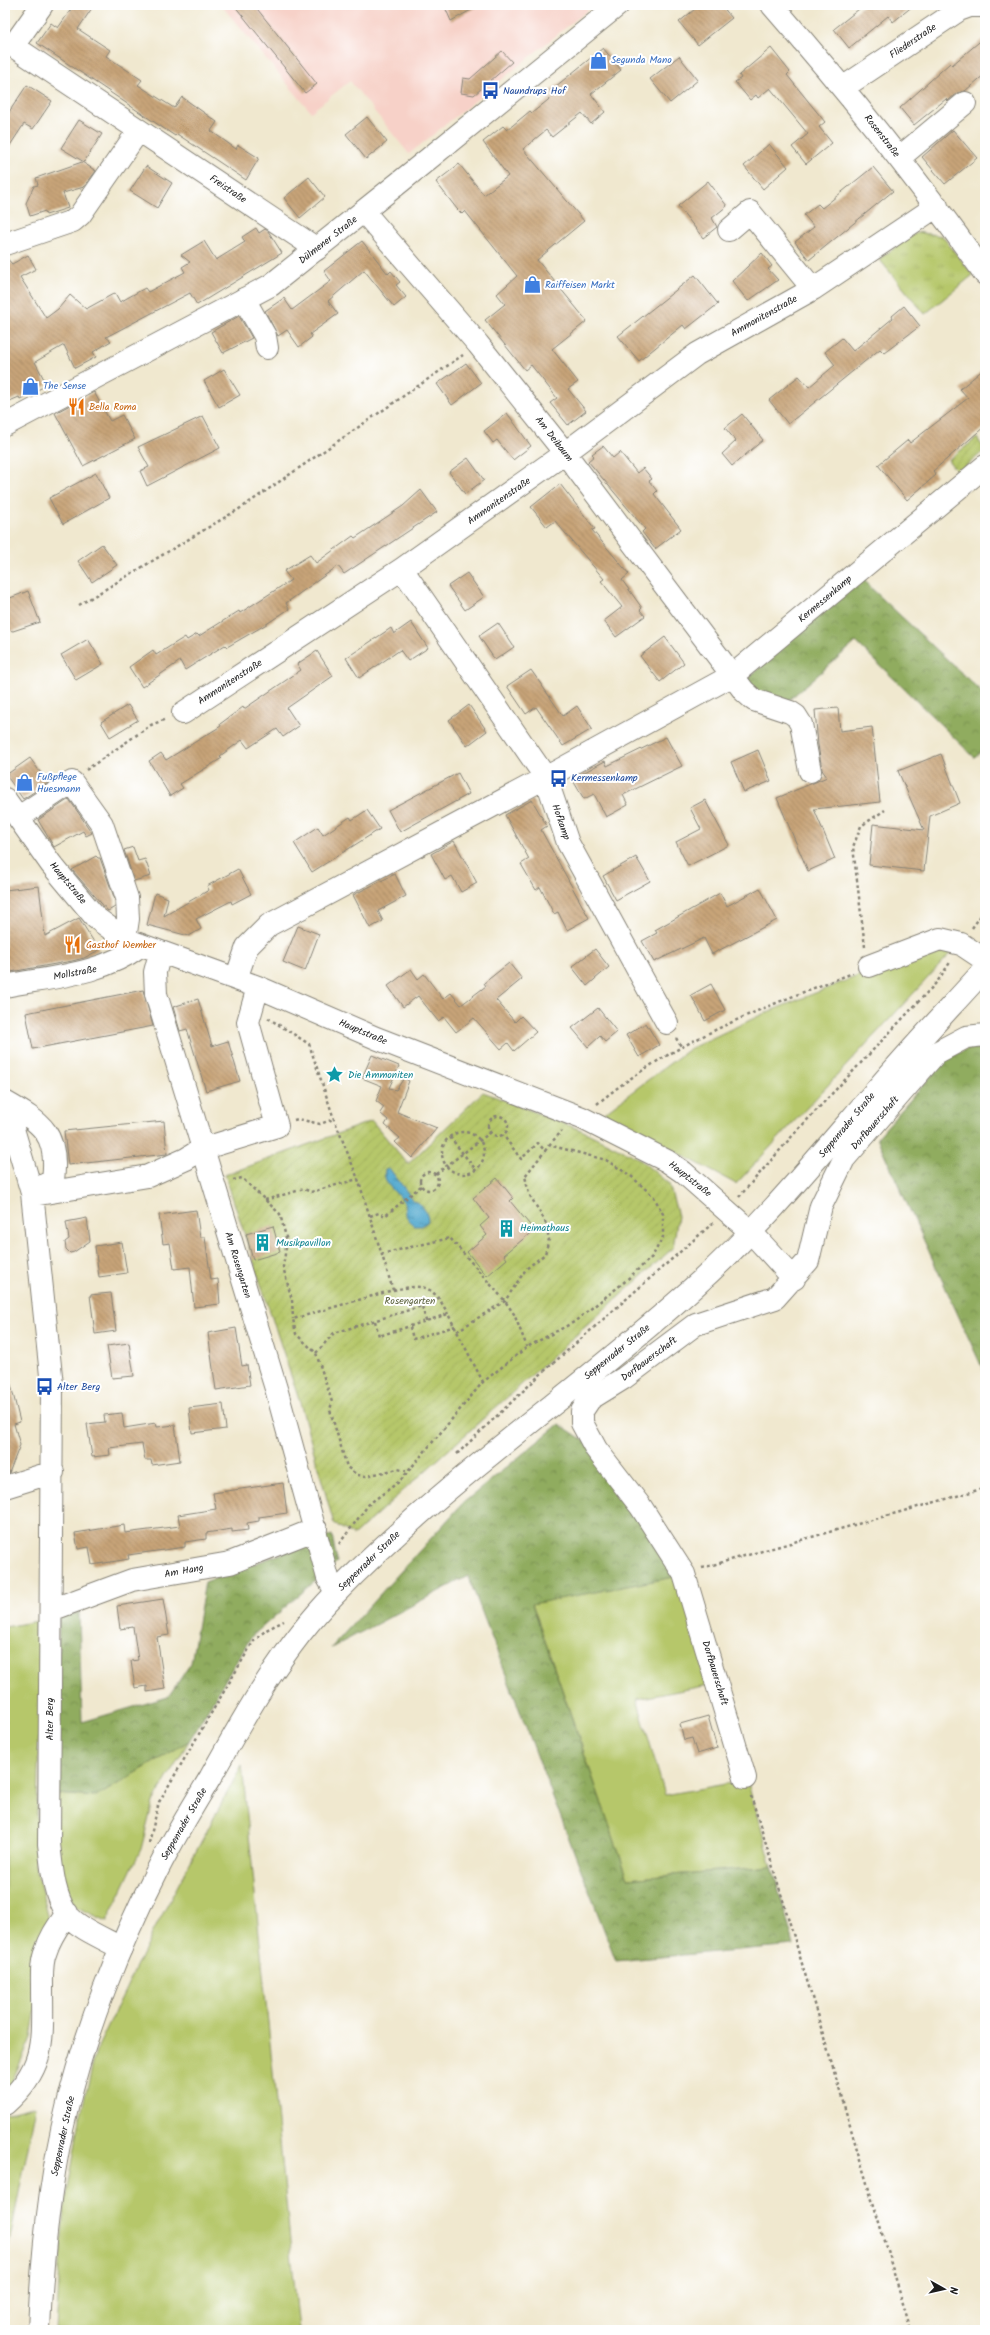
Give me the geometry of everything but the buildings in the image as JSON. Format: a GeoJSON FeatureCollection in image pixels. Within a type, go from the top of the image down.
{"type":"FeatureCollection","features":[{"type":"Feature","properties":{"kind":"street","name":"Freistraße"},"geometry":{"type":"LineString","coordinates":[[42,5],[9,45],[139,130],[308,244]]}},
{"type":"Feature","properties":{"kind":"street","name":"Rosenstraße"},"geometry":{"type":"LineString","coordinates":[[772,5],[844,87],[937,206],[985,274]]}},
{"type":"Feature","properties":{"kind":"street","name":"Dülmener Straße"},"geometry":{"type":"LineString","coordinates":[[5,425],[271,284],[308,244],[364,212],[614,6]]}},
{"type":"Feature","properties":{"kind":"street","name":"Fliederstraße"},"geometry":{"type":"LineString","coordinates":[[844,87],[959,10],[970,6],[985,6]]}},
{"type":"Feature","properties":{"kind":"street"},"geometry":{"type":"LineString","coordinates":[[899,158],[965,103]]}},
{"type":"Feature","properties":{"kind":"street"},"geometry":{"type":"LineString","coordinates":[[5,244],[73,221],[80,215],[139,130]]}},
{"type":"Feature","properties":{"kind":"street","name":"Ammonitenstraße"},"geometry":{"type":"LineString","coordinates":[[183,713],[402,569],[565,453],[697,354],[813,289],[937,206]]}},
{"type":"Feature","properties":{"kind":"street","name":"Am Deibaum"},"geometry":{"type":"LineString","coordinates":[[364,212],[478,344],[565,453],[733,675],[754,700],[790,712],[796,716],[800,724],[810,771]]}},
{"type":"Feature","properties":{"kind":"street"},"geometry":{"type":"LineString","coordinates":[[729,230],[750,212],[813,289]]}},
{"type":"Feature","properties":{"kind":"street"},"geometry":{"type":"LineString","coordinates":[[244,299],[265,336],[267,348]]}},
{"type":"Feature","properties":{"kind":"street","name":"Kermessenkamp"},"geometry":{"type":"LineString","coordinates":[[236,979],[247,947],[269,925],[546,778],[733,675],[985,466]]}},
{"type":"Feature","properties":{"kind":"street","name":"Hofkamp"},"geometry":{"type":"LineString","coordinates":[[402,569],[546,778],[568,843],[668,1023]]}},
{"type":"Feature","properties":{"kind":"street"},"geometry":{"type":"LineString","coordinates":[[19,817],[72,782],[102,824],[126,898],[128,919],[133,943]]}},
{"type":"Feature","properties":{"kind":"street","name":"Hauptstraße"},"geometry":{"type":"LineString","coordinates":[[5,799],[51,864],[96,918],[133,943],[258,987],[376,1038],[582,1118],[667,1161],[728,1210],[794,1278]]}},
{"type":"Feature","properties":{"kind":"street"},"geometry":{"type":"LineString","coordinates":[[869,966],[940,939],[961,944],[985,960]]}},
{"type":"Feature","properties":{"kind":"street","name":"Mollstraße"},"geometry":{"type":"LineString","coordinates":[[5,986],[101,968],[123,958],[133,943]]}},
{"type":"Feature","properties":{"kind":"street","name":"Am Rosengarten"},"geometry":{"type":"LineString","coordinates":[[160,953],[155,972],[156,994],[277,1392],[332,1585]]}},
{"type":"Feature","properties":{"kind":"street","name":"Seppenrader Straße"},"geometry":{"type":"LineString","coordinates":[[38,2330],[47,2212],[67,2108],[92,2027],[121,1948],[155,1874],[245,1716],[332,1585],[412,1521],[522,1428],[624,1348],[697,1284],[751,1232],[985,969]]}},
{"type":"Feature","properties":{"kind":"street"},"geometry":{"type":"LineString","coordinates":[[32,1194],[68,1187],[148,1176],[186,1159],[202,1149],[276,1126],[248,1022],[258,987]]}},
{"type":"Feature","properties":{"kind":"street","name":"Dorfbauerschaft"},"geometry":{"type":"LineString","coordinates":[[745,1778],[684,1574],[641,1507],[596,1449],[582,1423],[582,1411],[590,1399],[624,1378],[696,1324],[775,1298],[808,1261],[821,1206],[844,1159],[936,1053],[966,1037],[985,1035]]}},
{"type":"Feature","properties":{"kind":"street"},"geometry":{"type":"LineString","coordinates":[[5,1102],[31,1117],[49,1135],[55,1163],[53,1180],[32,1194]]}},
{"type":"Feature","properties":{"kind":"street","name":"Alter Berg"},"geometry":{"type":"LineString","coordinates":[[5,1102],[32,1194],[52,1385],[53,1472],[49,1844],[55,1886],[67,1913],[87,1930],[121,1948]]}},
{"type":"Feature","properties":{"kind":"street"},"geometry":{"type":"LineString","coordinates":[[5,1487],[53,1472]]}},
{"type":"Feature","properties":{"kind":"street","name":"Am Hang"},"geometry":{"type":"LineString","coordinates":[[51,1610],[132,1580],[230,1562],[316,1529]]}},
{"type":"Feature","properties":{"kind":"street"},"geometry":{"type":"LineString","coordinates":[[5,2104],[22,2089],[36,2067],[42,2040],[42,1966],[45,1951],[67,1913]]}},
{"type":"Feature","properties":{"kind":"path"},"geometry":{"type":"LineString","coordinates":[[79,605],[244,506],[478,344]]}},
{"type":"Feature","properties":{"kind":"path"},"geometry":{"type":"LineString","coordinates":[[101,758],[151,725],[183,713]]}},
{"type":"Feature","properties":{"kind":"path"},"geometry":{"type":"LineString","coordinates":[[582,1118],[636,1074],[682,1048],[759,1009],[869,966],[856,882],[853,848],[861,826],[885,810]]}},
{"type":"Feature","properties":{"kind":"path"},"geometry":{"type":"LineString","coordinates":[[542,1373],[728,1210],[794,1134],[937,982],[961,944]]}},
{"type":"Feature","properties":{"kind":"path"},"geometry":{"type":"LineString","coordinates":[[251,1010],[264,1015],[309,1044],[334,1119],[358,1178],[393,1290]]}},
{"type":"Feature","properties":{"kind":"path"},"geometry":{"type":"LineString","coordinates":[[498,1116],[507,1121],[507,1131],[503,1135],[496,1136],[491,1132],[489,1122],[498,1116]]}},
{"type":"Feature","properties":{"kind":"path"},"geometry":{"type":"LineString","coordinates":[[276,1126],[298,1119],[320,1124],[334,1119]]}},
{"type":"Feature","properties":{"kind":"path"},"geometry":{"type":"LineString","coordinates":[[466,1132],[474,1135],[480,1140],[484,1152],[481,1165],[476,1170],[470,1173],[457,1174],[446,1166],[443,1159],[442,1150],[450,1137],[458,1133],[466,1132]]}},
{"type":"Feature","properties":{"kind":"path"},"geometry":{"type":"LineString","coordinates":[[421,1186],[421,1175],[426,1172],[436,1174],[491,1132]]}},
{"type":"Feature","properties":{"kind":"path"},"geometry":{"type":"LineString","coordinates":[[503,1135],[521,1159],[538,1143],[545,1151]]}},
{"type":"Feature","properties":{"kind":"path"},"geometry":{"type":"LineString","coordinates":[[450,1137],[476,1170]]}},
{"type":"Feature","properties":{"kind":"path"},"geometry":{"type":"LineString","coordinates":[[323,1556],[337,1547],[369,1504],[400,1481],[406,1471],[482,1382],[527,1347],[574,1322],[622,1284],[652,1256],[663,1237],[662,1214],[654,1197],[631,1176],[606,1160],[549,1146],[524,1176],[529,1194],[545,1221],[549,1239],[545,1254],[526,1269],[505,1301],[457,1331]]}},
{"type":"Feature","properties":{"kind":"path"},"geometry":{"type":"LineString","coordinates":[[421,1186],[425,1189],[435,1189],[439,1182],[436,1174]]}},
{"type":"Feature","properties":{"kind":"path"},"geometry":{"type":"LineString","coordinates":[[214,1185],[242,1178],[280,1214],[288,1241],[283,1267],[292,1300],[293,1319],[296,1334],[316,1353],[332,1402],[330,1410],[348,1467],[357,1475],[366,1476],[398,1469],[406,1471]]}},
{"type":"Feature","properties":{"kind":"path"},"geometry":{"type":"LineString","coordinates":[[265,1200],[304,1189],[311,1192],[358,1178]]}},
{"type":"Feature","properties":{"kind":"path"},"geometry":{"type":"LineString","coordinates":[[370,1216],[379,1213],[385,1216],[421,1186]]}},
{"type":"Feature","properties":{"kind":"path"},"geometry":{"type":"LineString","coordinates":[[381,1254],[450,1238],[505,1301],[514,1314],[527,1347]]}},
{"type":"Feature","properties":{"kind":"path"},"geometry":{"type":"LineString","coordinates":[[293,1319],[393,1290],[417,1285],[426,1288],[439,1298],[455,1326],[482,1382]]}},
{"type":"Feature","properties":{"kind":"path"},"geometry":{"type":"LineString","coordinates":[[316,1353],[334,1333],[422,1306],[426,1321]]}},
{"type":"Feature","properties":{"kind":"path"},"geometry":{"type":"LineString","coordinates":[[375,1321],[379,1336],[448,1314]]}},
{"type":"Feature","properties":{"kind":"path"},"geometry":{"type":"LineString","coordinates":[[410,1327],[413,1339],[455,1326]]}},
{"type":"Feature","properties":{"kind":"path"},"geometry":{"type":"LineString","coordinates":[[684,1574],[751,1553],[985,1488]]}},
{"type":"Feature","properties":{"kind":"path"},"geometry":{"type":"LineString","coordinates":[[147,1849],[159,1802],[253,1642],[266,1630],[289,1618]]}},
{"type":"Feature","properties":{"kind":"path"},"geometry":{"type":"LineString","coordinates":[[745,1778],[807,1976],[844,2109],[911,2330]]}},
{"type":"Feature","properties":{"kind":"shaded area"},"geometry":{"type":"Polygon","coordinates":[[[221,5],[594,5],[409,154],[350,81],[311,112],[221,5]]]}},
{"type":"Feature","properties":{"kind":"green space"},"geometry":{"type":"Polygon","coordinates":[[[917,232],[942,236],[973,275],[925,314],[879,259],[917,232]]]}},
{"type":"Feature","properties":{"kind":"green space"},"geometry":{"type":"Polygon","coordinates":[[[977,438],[985,450],[958,473],[948,460],[977,438]]]}},
{"type":"Feature","properties":{"kind":"green space"},"geometry":{"type":"Polygon","coordinates":[[[861,574],[869,586],[985,695],[985,747],[975,758],[856,642],[768,718],[743,683],[861,574]]]}},
{"type":"Feature","properties":{"kind":"green space"},"geometry":{"type":"Polygon","coordinates":[[[938,944],[952,952],[736,1184],[604,1113],[689,1049],[765,1013],[938,944]]]}},
{"type":"Feature","properties":{"kind":"green space"},"geometry":{"type":"Polygon","coordinates":[[[968,1048],[985,1048],[985,1374],[877,1138],[944,1061],[968,1048]]]}},
{"type":"Feature","properties":{"kind":"green space","name":"Rosengarten"},"geometry":{"type":"Polygon","coordinates":[[[483,1092],[581,1130],[638,1158],[669,1184],[678,1216],[673,1248],[354,1535],[334,1524],[301,1406],[225,1175],[372,1121],[408,1164],[483,1092]]]}},
{"type":"Feature","properties":{"kind":"green space"},"geometry":{"type":"Polygon","coordinates":[[[559,1424],[597,1449],[685,1575],[532,1604],[628,1879],[772,1866],[794,1945],[616,1961],[468,1576],[331,1648],[463,1503],[559,1424]]]}},
{"type":"Feature","properties":{"kind":"green space"},"geometry":{"type":"Polygon","coordinates":[[[332,1535],[337,1562],[251,1637],[189,1741],[96,1797],[56,1794],[59,1617],[79,1612],[82,1722],[168,1697],[191,1663],[205,1582],[332,1535]]]}},
{"type":"Feature","properties":{"kind":"green space"},"geometry":{"type":"Polygon","coordinates":[[[685,1575],[719,1683],[637,1699],[665,1795],[747,1780],[772,1866],[628,1879],[532,1603],[685,1575]]]}},
{"type":"Feature","properties":{"kind":"green space"},"geometry":{"type":"Polygon","coordinates":[[[43,1620],[35,1865],[50,1923],[31,2038],[11,2084],[5,2090],[5,1627],[43,1620]]]}},
{"type":"Feature","properties":{"kind":"green space"},"geometry":{"type":"Polygon","coordinates":[[[189,1741],[153,1802],[141,1849],[107,1921],[74,1906],[56,1854],[56,1794],[96,1797],[189,1741]]]}},
{"type":"Feature","properties":{"kind":"green space"},"geometry":{"type":"Polygon","coordinates":[[[242,1765],[299,2330],[56,2330],[63,2218],[81,2113],[96,2051],[152,1934],[242,1765]]]}},
{"type":"Feature","properties":{"kind":"green space"},"geometry":{"type":"Polygon","coordinates":[[[36,2106],[6,2259],[5,2259],[5,2114],[36,2106]]]}},
{"type":"Feature","properties":{"kind":"water"},"geometry":{"type":"Polygon","coordinates":[[[389,1168],[414,1201],[420,1204],[426,1212],[428,1221],[422,1226],[413,1226],[405,1214],[404,1202],[390,1187],[386,1179],[385,1169],[389,1168]]]}},
{"type":"Feature","properties":{"kind":"place","name":"Segunda Mano"},"geometry":{"type":"Point","coordinates":[598,60]}},
{"type":"Feature","properties":{"kind":"place","name":"Naundrups Hof"},"geometry":{"type":"Point","coordinates":[490,91]}},
{"type":"Feature","properties":{"kind":"place","name":"Raiffeisen Markt"},"geometry":{"type":"Point","coordinates":[532,285]}},
{"type":"Feature","properties":{"kind":"place","name":"The Sense"},"geometry":{"type":"Point","coordinates":[30,386]}},
{"type":"Feature","properties":{"kind":"place","name":"Bella Roma"},"geometry":{"type":"Point","coordinates":[76,407]}},
{"type":"Feature","properties":{"kind":"place","name":"Kermessenkamp"},"geometry":{"type":"Point","coordinates":[558,778]}},
{"type":"Feature","properties":{"kind":"place","name":"Fußpflege Huesmann"},"geometry":{"type":"Point","coordinates":[24,783]}},
{"type":"Feature","properties":{"kind":"place","name":"Gasthof Wember"},"geometry":{"type":"Point","coordinates":[73,945]}},
{"type":"Feature","properties":{"kind":"place","name":"Die Ammoniten"},"geometry":{"type":"Point","coordinates":[335,1075]}},
{"type":"Feature","properties":{"kind":"place","name":"Heimathaus"},"geometry":{"type":"Point","coordinates":[507,1228]}},
{"type":"Feature","properties":{"kind":"place","name":"Musikpavillon"},"geometry":{"type":"Point","coordinates":[263,1243]}},
{"type":"Feature","properties":{"kind":"place","name":"Alter Berg"},"geometry":{"type":"Point","coordinates":[44,1387]}}]}
